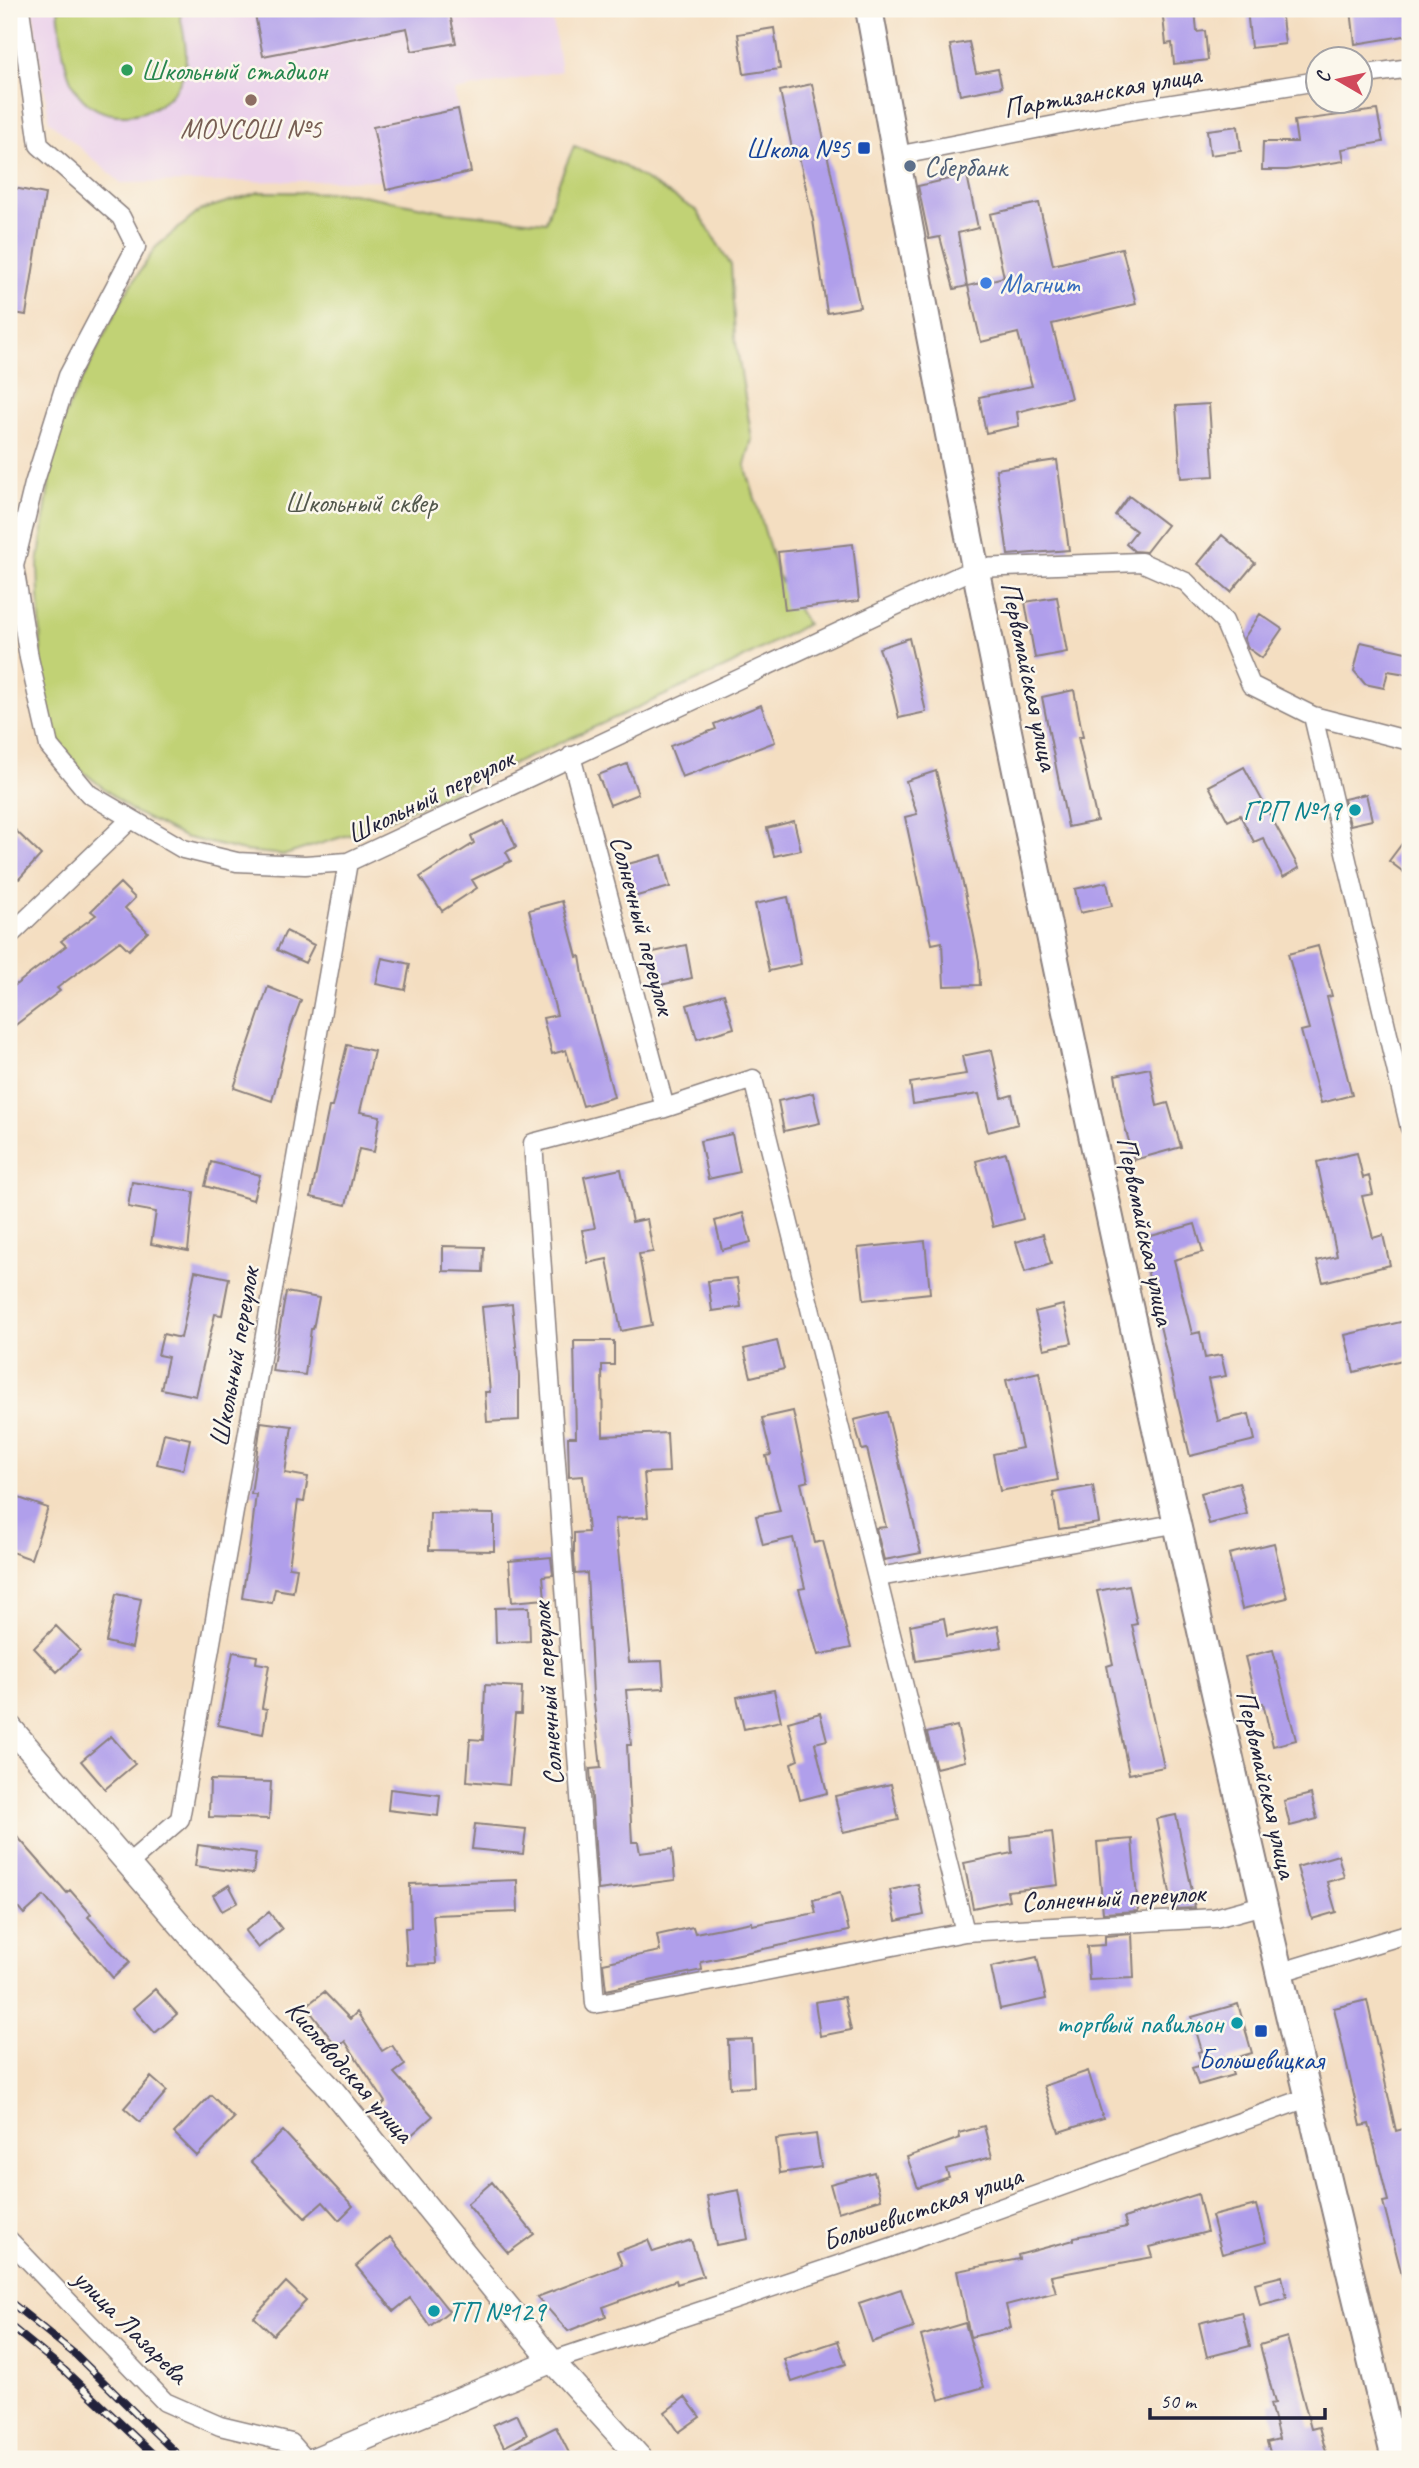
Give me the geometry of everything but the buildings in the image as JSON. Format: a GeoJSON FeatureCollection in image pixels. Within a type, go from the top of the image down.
{"type":"FeatureCollection","features":[{"type":"Feature","properties":{"kind":"main road","name":"Первомайская улица"},"geometry":{"type":"LineString","coordinates":[[869,9],[975,568],[1174,1524],[1307,2098],[1395,2459]]}},
{"type":"Feature","properties":{"kind":"street"},"geometry":{"type":"LineString","coordinates":[[20,9],[38,145],[121,217],[136,247],[68,376],[11,566],[49,746],[89,794],[183,849],[237,862],[305,865],[348,862]]}},
{"type":"Feature","properties":{"kind":"street"},"geometry":{"type":"LineString","coordinates":[[1374,73],[1410,68]]}},
{"type":"Feature","properties":{"kind":"street","name":"Партизанская улица"},"geometry":{"type":"LineString","coordinates":[[895,156],[1128,111],[1304,83]]}},
{"type":"Feature","properties":{"kind":"street","name":"Школьный переулок"},"geometry":{"type":"LineString","coordinates":[[128,1864],[180,1819],[348,862],[975,568],[1141,562],[1186,582],[1224,621],[1251,685],[1313,716],[1410,741]]}},
{"type":"Feature","properties":{"kind":"street"},"geometry":{"type":"LineString","coordinates":[[1313,716],[1410,1128]]}},
{"type":"Feature","properties":{"kind":"street","name":"Солнечный переулок"},"geometry":{"type":"LineString","coordinates":[[571,756],[665,1108]]}},
{"type":"Feature","properties":{"kind":"street"},"geometry":{"type":"LineString","coordinates":[[9,936],[130,820]]}},
{"type":"Feature","properties":{"kind":"street","name":"Солнечный переулок"},"geometry":{"type":"LineString","coordinates":[[965,1931],[753,1079],[665,1108],[533,1143],[596,2004],[965,1931],[1215,1918],[1263,1906]]}},
{"type":"Feature","properties":{"kind":"street"},"geometry":{"type":"LineString","coordinates":[[879,1577],[1174,1524]]}},
{"type":"Feature","properties":{"kind":"street","name":"Кисловодская улица"},"geometry":{"type":"LineString","coordinates":[[9,1726],[230,1982],[332,2090],[552,2361],[641,2459]]}},
{"type":"Feature","properties":{"kind":"street"},"geometry":{"type":"LineString","coordinates":[[1278,1973],[1410,1933]]}},
{"type":"Feature","properties":{"kind":"street","name":"Большевистская улица"},"geometry":{"type":"LineString","coordinates":[[552,2361],[892,2247],[1307,2098]]}},
{"type":"Feature","properties":{"kind":"street","name":"улица Лазарева"},"geometry":{"type":"LineString","coordinates":[[9,2240],[164,2402],[220,2426],[291,2443],[305,2459]]}},
{"type":"Feature","properties":{"kind":"street"},"geometry":{"type":"LineString","coordinates":[[315,2459],[552,2361]]}},
{"type":"Feature","properties":{"kind":"shaded area","name":"МОУСОШ №5"},"geometry":{"type":"Polygon","coordinates":[[[33,9],[551,9],[561,71],[454,91],[471,172],[386,190],[383,180],[121,183],[49,121],[33,9]]]}},
{"type":"Feature","properties":{"kind":"green space","name":"Школьный стадион"},"geometry":{"type":"Polygon","coordinates":[[[58,9],[179,9],[186,55],[180,82],[171,95],[159,105],[144,112],[112,114],[97,109],[84,100],[70,78],[58,9]]]}},
{"type":"Feature","properties":{"kind":"green space","name":"Школьный сквер"},"geometry":{"type":"Polygon","coordinates":[[[574,146],[620,164],[697,211],[731,265],[735,337],[752,439],[745,465],[778,576],[807,624],[731,665],[443,796],[367,829],[285,855],[244,851],[184,837],[132,811],[81,770],[54,736],[42,681],[38,565],[56,433],[122,299],[156,247],[201,210],[259,192],[352,193],[448,212],[546,222],[555,191],[574,146]]]}},
{"type":"Feature","properties":{"kind":"railway"},"geometry":{"type":"LineString","coordinates":[[9,2301],[76,2355],[182,2459]]}},
{"type":"Feature","properties":{"kind":"railway"},"geometry":{"type":"LineString","coordinates":[[9,2325],[64,2370],[158,2459]]}},
{"type":"Feature","properties":{"kind":"place","name":"Школьный стадион"},"geometry":{"type":"Point","coordinates":[127,70]}},
{"type":"Feature","properties":{"kind":"place","name":"МОУСОШ №5"},"geometry":{"type":"Point","coordinates":[251,100]}},
{"type":"Feature","properties":{"kind":"place","name":"Школа №5"},"geometry":{"type":"Point","coordinates":[864,148]}},
{"type":"Feature","properties":{"kind":"place","name":"Сбербанк"},"geometry":{"type":"Point","coordinates":[910,166]}},
{"type":"Feature","properties":{"kind":"place","name":"Магнит"},"geometry":{"type":"Point","coordinates":[986,283]}},
{"type":"Feature","properties":{"kind":"place","name":"ГРП №19"},"geometry":{"type":"Point","coordinates":[1355,810]}},
{"type":"Feature","properties":{"kind":"place","name":"торгвый павильон"},"geometry":{"type":"Point","coordinates":[1237,2023]}},
{"type":"Feature","properties":{"kind":"place","name":"Большевицкая"},"geometry":{"type":"Point","coordinates":[1261,2031]}},
{"type":"Feature","properties":{"kind":"place","name":"ТП №129"},"geometry":{"type":"Point","coordinates":[434,2311]}}]}
